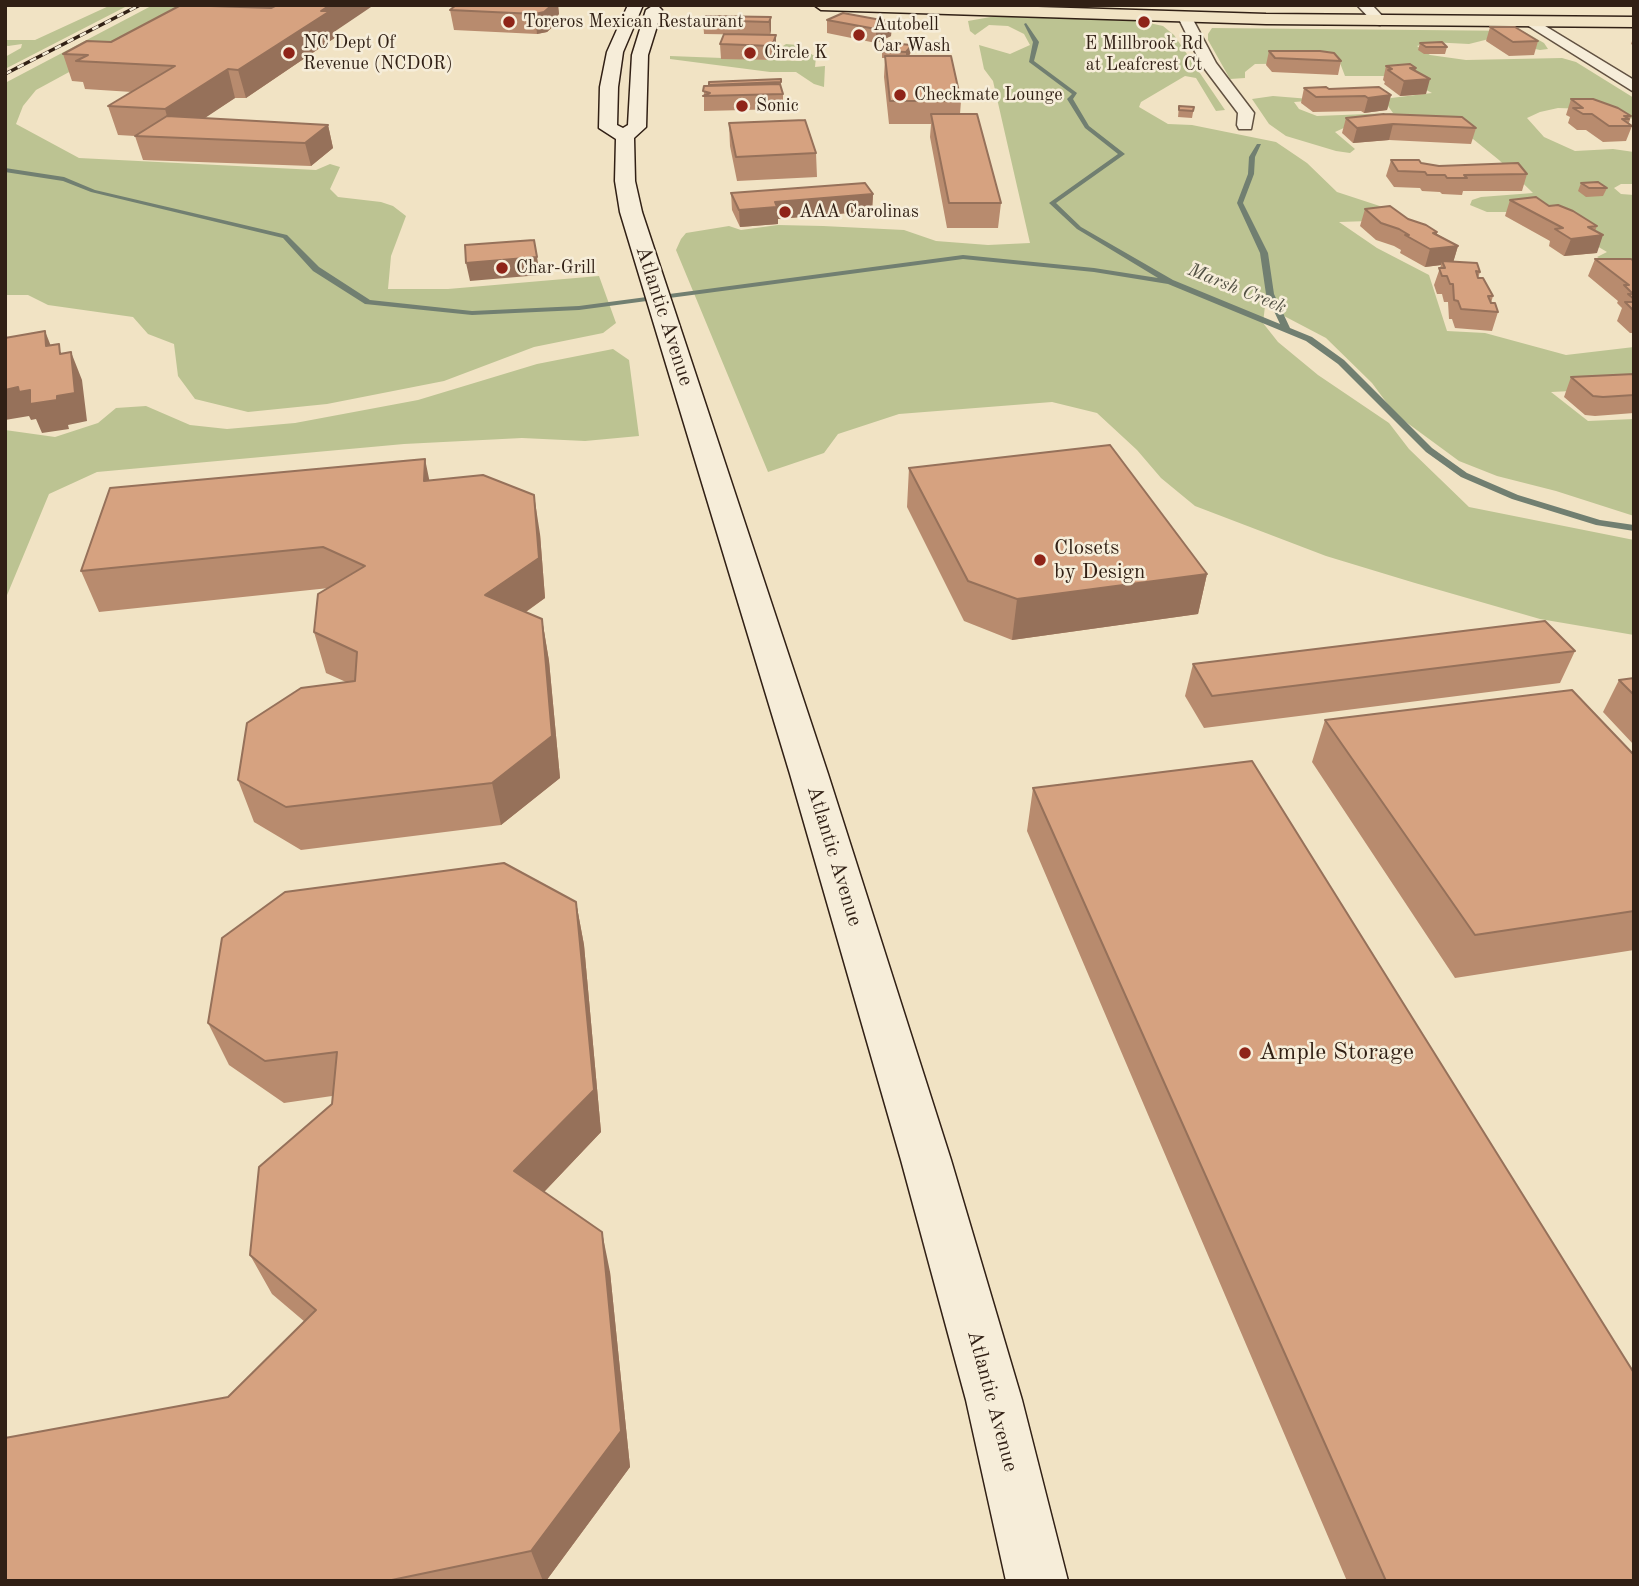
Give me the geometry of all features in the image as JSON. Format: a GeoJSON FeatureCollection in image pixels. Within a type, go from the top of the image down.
{"type":"FeatureCollection","features":[{"type":"Feature","properties":{"kind":"main road"},"geometry":{"type":"LineString","coordinates":[[625,136],[608,128],[608,87],[613,58],[636,5]]}},
{"type":"Feature","properties":{"kind":"main road","name":"Atlantic Avenue"},"geometry":{"type":"LineString","coordinates":[[654,5],[640,55],[638,127],[625,136],[625,181],[633,219],[809,774],[926,1160],[994,1400],[1037,1581]]}},
{"type":"Feature","properties":{"kind":"main road"},"geometry":{"type":"LineString","coordinates":[[821,5],[1185,17],[1634,22]]}},
{"type":"Feature","properties":{"kind":"street"},"geometry":{"type":"LineString","coordinates":[[1364,5],[1380,21]]}},
{"type":"Feature","properties":{"kind":"street"},"geometry":{"type":"LineString","coordinates":[[1185,17],[1209,64],[1246,113],[1245,125]]}},
{"type":"Feature","properties":{"kind":"street"},"geometry":{"type":"LineString","coordinates":[[1532,22],[1634,86]]}},
{"type":"Feature","properties":{"kind":"green space"},"geometry":{"type":"Polygon","coordinates":[[[111,5],[129,5],[5,69],[5,57],[21,48],[22,44],[8,46],[5,45],[5,40],[35,40],[111,5]]]}},
{"type":"Feature","properties":{"kind":"green space"},"geometry":{"type":"Polygon","coordinates":[[[153,5],[295,5],[152,27],[36,90],[23,106],[16,124],[79,158],[316,170],[330,164],[340,167],[330,189],[338,197],[381,202],[393,206],[406,216],[391,256],[388,289],[448,289],[599,276],[616,323],[603,333],[534,347],[444,381],[327,404],[248,412],[195,399],[178,376],[174,344],[148,334],[133,317],[48,305],[28,295],[5,295],[5,83],[153,5]]]}},
{"type":"Feature","properties":{"kind":"green space"},"geometry":{"type":"Polygon","coordinates":[[[996,16],[1140,21],[1163,26],[1174,35],[1225,110],[1216,111],[1196,78],[1185,76],[1141,102],[1139,107],[1168,124],[1192,125],[1276,142],[1307,163],[1337,192],[1395,211],[1369,221],[1339,222],[1377,248],[1429,275],[1447,331],[1485,333],[1566,355],[1634,347],[1634,388],[1551,392],[1588,421],[1634,419],[1634,516],[1556,491],[1497,476],[1459,461],[1395,414],[1372,383],[1326,338],[1265,306],[1263,323],[1278,342],[1318,375],[1389,423],[1409,449],[1469,507],[1634,540],[1634,635],[1540,619],[1415,583],[1326,556],[1195,506],[1161,478],[1137,450],[1097,413],[1052,402],[899,414],[838,434],[824,453],[768,472],[676,250],[681,239],[686,233],[729,226],[741,230],[778,225],[904,230],[936,241],[988,245],[1030,243],[993,81],[984,69],[979,45],[1010,54],[1030,45],[1024,34],[1008,26],[989,25],[975,35],[970,31],[968,21],[996,16]]]}},
{"type":"Feature","properties":{"kind":"green space"},"geometry":{"type":"Polygon","coordinates":[[[1212,28],[1523,31],[1544,43],[1548,49],[1540,50],[1489,39],[1469,44],[1430,42],[1417,46],[1430,55],[1466,60],[1562,58],[1576,62],[1634,98],[1634,119],[1587,109],[1558,108],[1527,118],[1544,137],[1575,151],[1613,149],[1634,152],[1634,184],[1621,184],[1614,188],[1621,194],[1634,195],[1634,279],[1597,257],[1607,252],[1540,212],[1487,212],[1470,205],[1472,200],[1481,197],[1533,193],[1473,139],[1456,131],[1346,127],[1335,132],[1355,149],[1350,153],[1336,151],[1286,136],[1269,124],[1252,99],[1273,96],[1322,100],[1294,102],[1299,109],[1317,116],[1393,113],[1383,99],[1432,93],[1399,76],[1345,76],[1340,63],[1255,64],[1245,72],[1245,78],[1230,79],[1208,40],[1212,28]]]}},
{"type":"Feature","properties":{"kind":"green space"},"geometry":{"type":"Polygon","coordinates":[[[797,45],[816,57],[815,67],[825,66],[824,87],[796,72],[770,72],[670,59],[670,56],[801,61],[808,57],[784,51],[783,46],[797,45]]]}},
{"type":"Feature","properties":{"kind":"green space"},"geometry":{"type":"Polygon","coordinates":[[[613,349],[629,360],[639,436],[585,441],[522,438],[404,444],[97,472],[49,494],[5,600],[5,430],[55,437],[98,423],[116,408],[146,406],[190,425],[227,429],[295,423],[418,400],[537,364],[613,349]]]}},
{"type":"Feature","properties":{"kind":"building"},"geometry":{"type":"Polygon","coordinates":[[[181,5],[271,8],[277,5],[330,5],[321,11],[330,11],[238,70],[228,69],[165,109],[108,106],[175,66],[76,61],[88,55],[63,54],[87,41],[111,42],[181,5]]]}},
{"type":"Feature","properties":{"kind":"building"},"geometry":{"type":"Polygon","coordinates":[[[456,5],[552,5],[544,12],[535,14],[450,10],[456,5]]]}},
{"type":"Feature","properties":{"kind":"building"},"geometry":{"type":"Polygon","coordinates":[[[843,13],[892,22],[876,29],[827,20],[843,13]]]}},
{"type":"Feature","properties":{"kind":"building"},"geometry":{"type":"Polygon","coordinates":[[[706,16],[771,17],[769,22],[703,20],[706,16]]]}},
{"type":"Feature","properties":{"kind":"building"},"geometry":{"type":"Polygon","coordinates":[[[1490,27],[1515,27],[1538,41],[1513,42],[1490,27]]]}},
{"type":"Feature","properties":{"kind":"building"},"geometry":{"type":"Polygon","coordinates":[[[724,34],[776,35],[772,46],[720,44],[724,34]]]}},
{"type":"Feature","properties":{"kind":"building"},"geometry":{"type":"Polygon","coordinates":[[[1442,42],[1447,47],[1426,47],[1420,43],[1442,42]]]}},
{"type":"Feature","properties":{"kind":"building"},"geometry":{"type":"Polygon","coordinates":[[[888,43],[912,45],[906,52],[882,51],[888,43]]]}},
{"type":"Feature","properties":{"kind":"building"},"geometry":{"type":"Polygon","coordinates":[[[1269,51],[1320,51],[1334,53],[1341,61],[1275,58],[1269,51]]]}},
{"type":"Feature","properties":{"kind":"building"},"geometry":{"type":"Polygon","coordinates":[[[885,56],[951,56],[961,101],[890,101],[885,56]]]}},
{"type":"Feature","properties":{"kind":"building"},"geometry":{"type":"Polygon","coordinates":[[[1410,64],[1416,68],[1410,68],[1430,79],[1404,81],[1386,66],[1410,64]]]}},
{"type":"Feature","properties":{"kind":"building"},"geometry":{"type":"Polygon","coordinates":[[[781,79],[781,82],[709,85],[709,82],[781,79]]]}},
{"type":"Feature","properties":{"kind":"building"},"geometry":{"type":"Polygon","coordinates":[[[780,84],[783,94],[703,96],[710,93],[703,91],[704,86],[780,84]]]}},
{"type":"Feature","properties":{"kind":"building"},"geometry":{"type":"Polygon","coordinates":[[[1379,87],[1391,95],[1368,98],[1316,97],[1304,88],[1379,87]]]}},
{"type":"Feature","properties":{"kind":"building"},"geometry":{"type":"Polygon","coordinates":[[[1571,99],[1593,99],[1618,108],[1631,116],[1624,116],[1629,119],[1622,119],[1632,126],[1609,126],[1592,114],[1583,114],[1573,108],[1583,108],[1571,99]]]}},
{"type":"Feature","properties":{"kind":"building"},"geometry":{"type":"Polygon","coordinates":[[[1179,106],[1194,107],[1193,111],[1179,110],[1179,106]]]}},
{"type":"Feature","properties":{"kind":"building"},"geometry":{"type":"Polygon","coordinates":[[[931,114],[977,114],[1001,203],[949,203],[931,114]]]}},
{"type":"Feature","properties":{"kind":"building"},"geometry":{"type":"Polygon","coordinates":[[[1384,114],[1462,117],[1476,128],[1393,124],[1357,128],[1346,118],[1384,114]]]}},
{"type":"Feature","properties":{"kind":"building"},"geometry":{"type":"Polygon","coordinates":[[[167,116],[328,125],[305,143],[135,136],[167,116]]]}},
{"type":"Feature","properties":{"kind":"building"},"geometry":{"type":"Polygon","coordinates":[[[805,120],[816,153],[736,157],[729,123],[805,120]]]}},
{"type":"Feature","properties":{"kind":"building"},"geometry":{"type":"Polygon","coordinates":[[[1391,160],[1419,160],[1421,163],[1439,166],[1518,163],[1527,174],[1464,175],[1467,178],[1447,178],[1445,175],[1427,175],[1425,172],[1398,171],[1391,160]]]}},
{"type":"Feature","properties":{"kind":"building"},"geometry":{"type":"Polygon","coordinates":[[[1598,182],[1607,188],[1589,188],[1581,183],[1598,182]]]}},
{"type":"Feature","properties":{"kind":"building"},"geometry":{"type":"Polygon","coordinates":[[[865,183],[873,194],[775,202],[777,207],[739,210],[731,193],[865,183]]]}},
{"type":"Feature","properties":{"kind":"building"},"geometry":{"type":"Polygon","coordinates":[[[1536,197],[1549,206],[1558,205],[1573,211],[1597,226],[1588,227],[1603,235],[1571,239],[1555,229],[1563,228],[1510,200],[1536,197]]]}},
{"type":"Feature","properties":{"kind":"building"},"geometry":{"type":"Polygon","coordinates":[[[1390,206],[1458,246],[1430,249],[1399,229],[1381,223],[1365,209],[1390,206]]]}},
{"type":"Feature","properties":{"kind":"building"},"geometry":{"type":"Polygon","coordinates":[[[534,240],[537,257],[466,263],[465,245],[534,240]]]}},
{"type":"Feature","properties":{"kind":"building"},"geometry":{"type":"Polygon","coordinates":[[[1595,259],[1634,261],[1634,299],[1624,285],[1629,285],[1595,259]]]}},
{"type":"Feature","properties":{"kind":"building"},"geometry":{"type":"Polygon","coordinates":[[[1442,261],[1477,263],[1480,272],[1476,271],[1478,278],[1483,278],[1493,296],[1488,296],[1491,303],[1495,303],[1498,312],[1461,309],[1458,301],[1454,300],[1453,284],[1450,284],[1447,276],[1442,276],[1439,268],[1445,268],[1442,261]]]}},
{"type":"Feature","properties":{"kind":"building"},"geometry":{"type":"Polygon","coordinates":[[[1625,302],[1634,302],[1634,311],[1625,302]]]}},
{"type":"Feature","properties":{"kind":"building"},"geometry":{"type":"Polygon","coordinates":[[[45,331],[46,346],[59,344],[60,354],[71,352],[75,393],[57,396],[57,400],[30,404],[30,390],[19,392],[18,387],[5,390],[5,338],[45,331]]]}},
{"type":"Feature","properties":{"kind":"building"},"geometry":{"type":"Polygon","coordinates":[[[1634,374],[1634,395],[1603,397],[1593,396],[1571,377],[1634,374]]]}},
{"type":"Feature","properties":{"kind":"building"},"geometry":{"type":"Polygon","coordinates":[[[1110,445],[1207,574],[1017,599],[968,581],[909,468],[1110,445]]]}},
{"type":"Feature","properties":{"kind":"building"},"geometry":{"type":"Polygon","coordinates":[[[425,459],[424,481],[483,475],[534,495],[539,558],[485,595],[542,619],[552,736],[492,783],[286,807],[238,780],[247,723],[301,688],[355,681],[357,652],[314,632],[318,594],[365,566],[323,547],[81,571],[110,488],[425,459]]]}},
{"type":"Feature","properties":{"kind":"building"},"geometry":{"type":"Polygon","coordinates":[[[1545,621],[1575,651],[1212,696],[1193,664],[1545,621]]]}},
{"type":"Feature","properties":{"kind":"building"},"geometry":{"type":"Polygon","coordinates":[[[1634,678],[1634,695],[1619,680],[1634,678]]]}},
{"type":"Feature","properties":{"kind":"building"},"geometry":{"type":"Polygon","coordinates":[[[1572,690],[1634,755],[1634,911],[1475,935],[1325,720],[1572,690]]]}},
{"type":"Feature","properties":{"kind":"building"},"geometry":{"type":"Polygon","coordinates":[[[1252,761],[1634,1373],[1634,1581],[1386,1581],[1033,788],[1252,761]]]}},
{"type":"Feature","properties":{"kind":"building"},"geometry":{"type":"Polygon","coordinates":[[[504,863],[576,902],[594,1090],[514,1171],[602,1232],[621,1431],[531,1551],[387,1581],[5,1581],[5,1438],[228,1397],[316,1310],[250,1255],[259,1167],[332,1104],[337,1052],[265,1061],[208,1023],[222,938],[285,892],[504,863]]]}},
{"type":"Feature","properties":{"kind":"waterway","name":"Marsh Creek"},"geometry":{"type":"LineString","coordinates":[[1026,24],[1036,42],[1031,61],[1075,94],[1070,99],[1087,127],[1122,154],[1052,203],[1079,228],[1170,282]]}},
{"type":"Feature","properties":{"kind":"waterway"},"geometry":{"type":"LineString","coordinates":[[1259,145],[1252,157],[1251,174],[1240,203],[1264,253],[1270,294],[1286,329]]}},
{"type":"Feature","properties":{"kind":"waterway"},"geometry":{"type":"LineString","coordinates":[[5,170],[64,179],[93,191],[285,236],[316,269],[368,302],[472,313],[579,308],[963,257],[1094,270],[1170,282]]}},
{"type":"Feature","properties":{"kind":"waterway","name":"Marsh Creek"},"geometry":{"type":"LineString","coordinates":[[1170,282],[1309,339],[1341,362],[1429,450],[1464,475],[1515,497],[1599,523],[1634,528]]}},
{"type":"Feature","properties":{"kind":"railway"},"geometry":{"type":"LineString","coordinates":[[5,74],[140,5]]}},
{"type":"Feature","properties":{"kind":"place","name":"Toreros Mexican Restaurant"},"geometry":{"type":"Point","coordinates":[509,22]}},
{"type":"Feature","properties":{"kind":"place","name":"E Millbrook Rd at Leafcrest Ct"},"geometry":{"type":"Point","coordinates":[1144,22]}},
{"type":"Feature","properties":{"kind":"place","name":"Autobell Car Wash"},"geometry":{"type":"Point","coordinates":[859,35]}},
{"type":"Feature","properties":{"kind":"place","name":"NC Dept Of Revenue (NCDOR)"},"geometry":{"type":"Point","coordinates":[289,53]}},
{"type":"Feature","properties":{"kind":"place","name":"Circle K"},"geometry":{"type":"Point","coordinates":[750,53]}},
{"type":"Feature","properties":{"kind":"place","name":"Checkmate Lounge"},"geometry":{"type":"Point","coordinates":[900,95]}},
{"type":"Feature","properties":{"kind":"place","name":"Sonic"},"geometry":{"type":"Point","coordinates":[742,106]}},
{"type":"Feature","properties":{"kind":"place","name":"AAA Carolinas"},"geometry":{"type":"Point","coordinates":[785,212]}},
{"type":"Feature","properties":{"kind":"place","name":"Char-Grill"},"geometry":{"type":"Point","coordinates":[502,268]}},
{"type":"Feature","properties":{"kind":"place","name":"Closets by Design"},"geometry":{"type":"Point","coordinates":[1040,560]}},
{"type":"Feature","properties":{"kind":"place","name":"Ample Storage"},"geometry":{"type":"Point","coordinates":[1245,1053]}}]}
